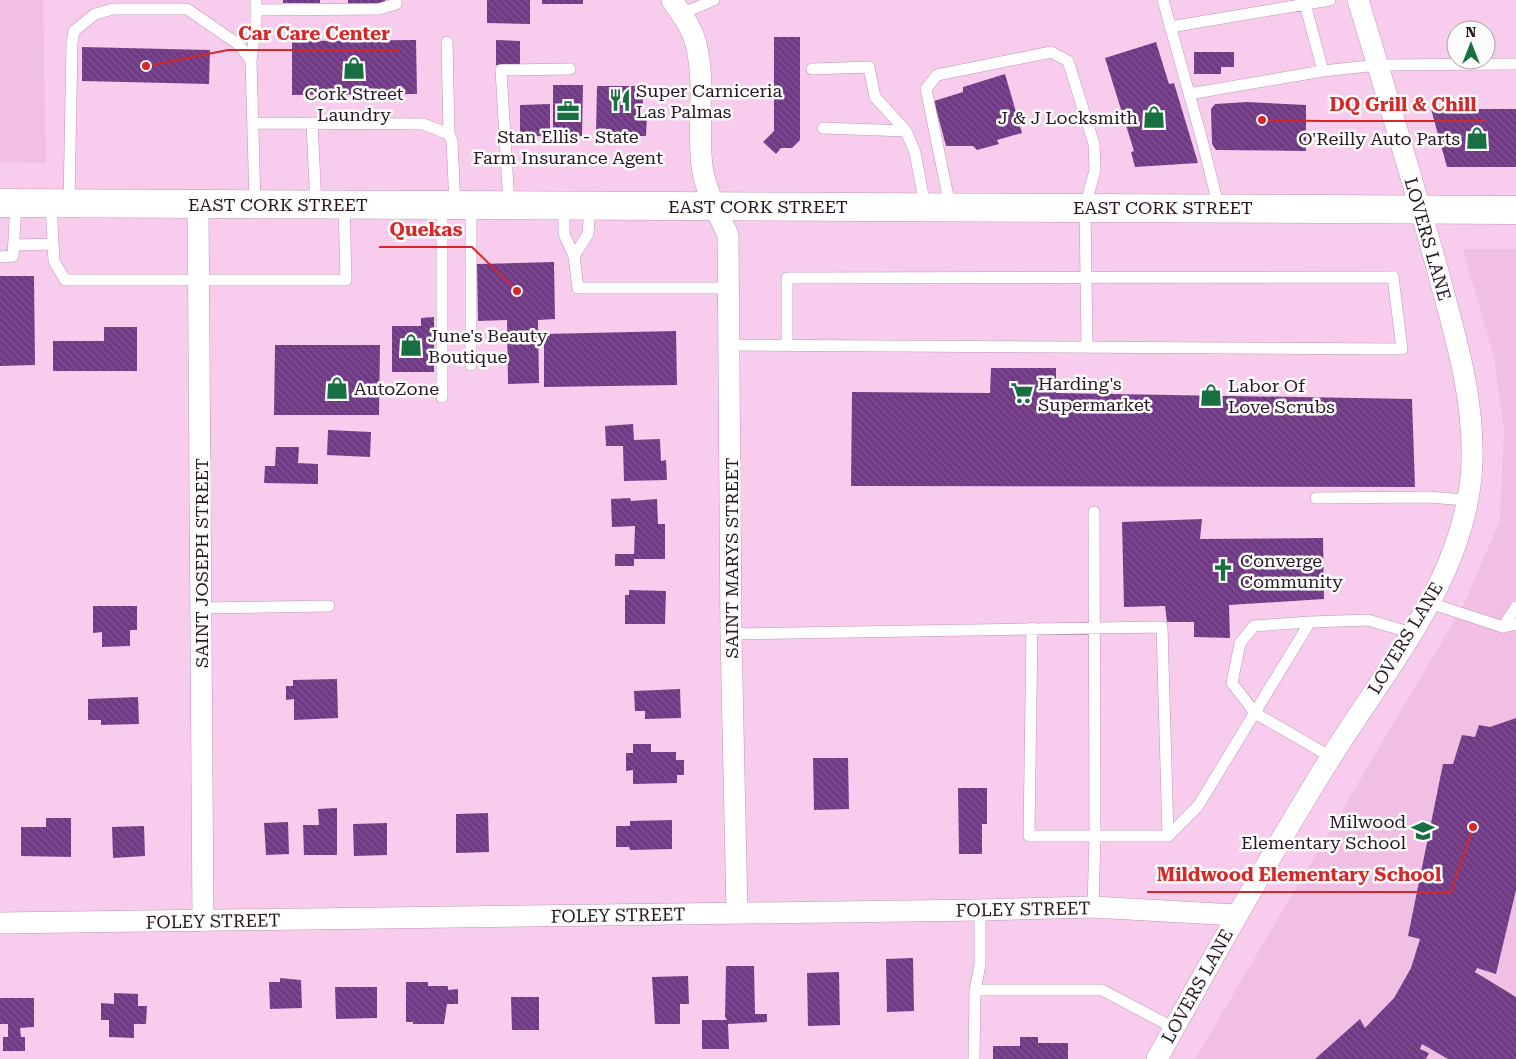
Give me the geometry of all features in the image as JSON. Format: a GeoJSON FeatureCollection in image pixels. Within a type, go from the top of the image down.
{"type":"FeatureCollection","features":[{"type":"Feature","properties":{"kind":"street","name":"LOVERS LANE"},"geometry":{"type":"LineString","coordinates":[[1157,1059],[1236,915],[1331,757],[1412,633],[1430,602],[1457,541],[1466,500],[1472,464],[1471,423],[1464,371],[1420,208],[1358,0]]}},
{"type":"Feature","properties":{"kind":"street","name":"SAINT MARYS STREET"},"geometry":{"type":"LineString","coordinates":[[677,7],[696,43],[701,77],[702,167],[714,206],[728,234],[731,634],[737,913]]}},
{"type":"Feature","properties":{"kind":"street","name":"EAST CORK STREET"},"geometry":{"type":"LineString","coordinates":[[8,203],[1420,208],[1516,210]]}},
{"type":"Feature","properties":{"kind":"street","name":"SAINT JOSEPH STREET"},"geometry":{"type":"LineString","coordinates":[[198,204],[203,921]]}},
{"type":"Feature","properties":{"kind":"street","name":"FOLEY STREET"},"geometry":{"type":"LineString","coordinates":[[0,923],[1094,907],[1236,915]]}},
{"type":"Feature","properties":{"kind":"lane"},"geometry":{"type":"LineString","coordinates":[[255,204],[251,60],[256,5],[331,5],[379,9],[396,4],[396,0]]}},
{"type":"Feature","properties":{"kind":"lane"},"geometry":{"type":"LineString","coordinates":[[677,7],[714,0]]}},
{"type":"Feature","properties":{"kind":"lane"},"geometry":{"type":"LineString","coordinates":[[1163,0],[1190,94],[1219,208]]}},
{"type":"Feature","properties":{"kind":"lane"},"geometry":{"type":"LineString","coordinates":[[1170,27],[1304,2],[1330,0]]}},
{"type":"Feature","properties":{"kind":"lane"},"geometry":{"type":"LineString","coordinates":[[1304,2],[1323,71]]}},
{"type":"Feature","properties":{"kind":"lane"},"geometry":{"type":"LineString","coordinates":[[251,60],[238,44],[187,9],[114,9],[95,14],[74,31],[60,204],[53,244],[54,261],[65,280],[346,280],[344,205]]}},
{"type":"Feature","properties":{"kind":"lane"},"geometry":{"type":"LineString","coordinates":[[447,42],[449,134],[452,141],[471,365]]}},
{"type":"Feature","properties":{"kind":"lane"},"geometry":{"type":"LineString","coordinates":[[938,206],[926,89],[937,75],[1051,52],[1068,61],[1094,144],[1095,170],[1085,207],[1087,347]]}},
{"type":"Feature","properties":{"kind":"lane"},"geometry":{"type":"LineString","coordinates":[[1190,94],[1323,71],[1378,65],[1516,64]]}},
{"type":"Feature","properties":{"kind":"lane"},"geometry":{"type":"LineString","coordinates":[[812,69],[869,67],[876,97],[906,130],[938,206]]}},
{"type":"Feature","properties":{"kind":"lane"},"geometry":{"type":"LineString","coordinates":[[508,205],[501,70],[570,69]]}},
{"type":"Feature","properties":{"kind":"lane"},"geometry":{"type":"LineString","coordinates":[[253,122],[424,124],[449,134]]}},
{"type":"Feature","properties":{"kind":"lane"},"geometry":{"type":"LineString","coordinates":[[312,123],[316,205]]}},
{"type":"Feature","properties":{"kind":"lane"},"geometry":{"type":"LineString","coordinates":[[823,128],[906,130]]}},
{"type":"Feature","properties":{"kind":"lane"},"geometry":{"type":"LineString","coordinates":[[0,257],[13,256],[15,245],[8,203]]}},
{"type":"Feature","properties":{"kind":"lane"},"geometry":{"type":"LineString","coordinates":[[442,398],[456,205]]}},
{"type":"Feature","properties":{"kind":"lane"},"geometry":{"type":"LineString","coordinates":[[577,205],[564,234],[574,256],[578,288],[728,288]]}},
{"type":"Feature","properties":{"kind":"lane"},"geometry":{"type":"LineString","coordinates":[[574,256],[588,234],[577,205]]}},
{"type":"Feature","properties":{"kind":"lane"},"geometry":{"type":"LineString","coordinates":[[15,245],[53,244]]}},
{"type":"Feature","properties":{"kind":"lane"},"geometry":{"type":"LineString","coordinates":[[729,345],[1402,349],[1393,278],[787,278],[787,345]]}},
{"type":"Feature","properties":{"kind":"lane"},"geometry":{"type":"LineString","coordinates":[[1316,498],[1428,497],[1466,500]]}},
{"type":"Feature","properties":{"kind":"lane"},"geometry":{"type":"LineString","coordinates":[[1094,512],[1094,907]]}},
{"type":"Feature","properties":{"kind":"lane"},"geometry":{"type":"LineString","coordinates":[[1430,602],[1503,626],[1516,624]]}},
{"type":"Feature","properties":{"kind":"lane"},"geometry":{"type":"LineString","coordinates":[[201,608],[329,606]]}},
{"type":"Feature","properties":{"kind":"lane"},"geometry":{"type":"LineString","coordinates":[[1503,626],[1516,607]]}},
{"type":"Feature","properties":{"kind":"lane"},"geometry":{"type":"LineString","coordinates":[[1331,757],[1255,713],[1232,683],[1240,642],[1254,626],[1310,622],[1368,620],[1412,633]]}},
{"type":"Feature","properties":{"kind":"lane"},"geometry":{"type":"LineString","coordinates":[[1032,628],[1029,836],[1168,836],[1198,806],[1310,622]]}},
{"type":"Feature","properties":{"kind":"lane"},"geometry":{"type":"LineString","coordinates":[[731,634],[1162,627],[1168,836]]}},
{"type":"Feature","properties":{"kind":"lane"},"geometry":{"type":"LineString","coordinates":[[974,1059],[975,990],[980,965],[980,910]]}},
{"type":"Feature","properties":{"kind":"lane"},"geometry":{"type":"LineString","coordinates":[[975,990],[1102,990],[1174,1028]]}},
{"type":"Feature","properties":{"kind":"shaded area"},"geometry":{"type":"Polygon","coordinates":[[[0,0],[43,0],[46,163],[0,162],[0,0]]]}},
{"type":"Feature","properties":{"kind":"shaded area","name":"Milwood Elementary School"},"geometry":{"type":"Polygon","coordinates":[[[1463,249],[1516,249],[1516,1059],[1195,1059],[1464,604],[1500,520],[1504,430],[1494,357],[1463,249]]]}},
{"type":"Feature","properties":{"kind":"building"},"geometry":{"type":"Polygon","coordinates":[[[283,0],[320,0],[320,3],[283,3],[283,0]]]}},
{"type":"Feature","properties":{"kind":"building"},"geometry":{"type":"Polygon","coordinates":[[[348,0],[385,0],[385,3],[348,4],[348,0]]]}},
{"type":"Feature","properties":{"kind":"building"},"geometry":{"type":"Polygon","coordinates":[[[487,0],[530,0],[530,24],[487,23],[487,0]]]}},
{"type":"Feature","properties":{"kind":"building"},"geometry":{"type":"Polygon","coordinates":[[[542,0],[583,0],[583,4],[542,4],[542,0]]]}},
{"type":"Feature","properties":{"kind":"building"},"geometry":{"type":"Polygon","coordinates":[[[774,37],[800,37],[800,140],[792,148],[781,148],[776,154],[763,142],[774,131],[774,37]]]}},
{"type":"Feature","properties":{"kind":"building","name":"Cork Street Laundry"},"geometry":{"type":"Polygon","coordinates":[[[416,40],[417,94],[292,95],[292,41],[416,40]]]}},
{"type":"Feature","properties":{"kind":"building"},"geometry":{"type":"Polygon","coordinates":[[[496,40],[520,41],[520,65],[496,65],[496,40]]]}},
{"type":"Feature","properties":{"kind":"building","name":"J & J Locksmith"},"geometry":{"type":"Polygon","coordinates":[[[1156,42],[1169,84],[1174,83],[1198,163],[1135,167],[1131,152],[1134,151],[1105,58],[1156,42]]]}},
{"type":"Feature","properties":{"kind":"building"},"geometry":{"type":"Polygon","coordinates":[[[82,47],[210,50],[209,84],[82,81],[82,47]]]}},
{"type":"Feature","properties":{"kind":"building"},"geometry":{"type":"Polygon","coordinates":[[[1194,52],[1234,52],[1234,67],[1221,67],[1221,74],[1194,74],[1194,52]]]}},
{"type":"Feature","properties":{"kind":"building"},"geometry":{"type":"Polygon","coordinates":[[[1005,74],[1022,133],[997,140],[999,144],[977,150],[973,146],[946,146],[934,101],[963,92],[963,87],[1005,74]]]}},
{"type":"Feature","properties":{"kind":"building","name":"Stan Ellis - State Farm Insurance Agent"},"geometry":{"type":"Polygon","coordinates":[[[553,85],[583,85],[582,136],[553,136],[553,85]]]}},
{"type":"Feature","properties":{"kind":"building","name":"Super Carniceria Las Palmas"},"geometry":{"type":"Polygon","coordinates":[[[597,86],[643,86],[643,114],[647,115],[646,136],[618,136],[618,133],[596,133],[597,86]]]}},
{"type":"Feature","properties":{"kind":"building"},"geometry":{"type":"Polygon","coordinates":[[[1247,102],[1306,105],[1306,151],[1216,150],[1212,144],[1211,109],[1215,104],[1247,102]]]}},
{"type":"Feature","properties":{"kind":"building"},"geometry":{"type":"Polygon","coordinates":[[[550,104],[550,136],[520,136],[520,105],[550,104]]]}},
{"type":"Feature","properties":{"kind":"building","name":"O'Reilly Auto Parts"},"geometry":{"type":"Polygon","coordinates":[[[1431,109],[1516,109],[1516,167],[1447,167],[1431,109]]]}},
{"type":"Feature","properties":{"kind":"building"},"geometry":{"type":"Polygon","coordinates":[[[554,262],[555,319],[538,320],[539,383],[508,384],[507,320],[478,321],[477,264],[554,262]]]}},
{"type":"Feature","properties":{"kind":"building"},"geometry":{"type":"Polygon","coordinates":[[[0,276],[34,276],[35,365],[0,366],[0,276]]]}},
{"type":"Feature","properties":{"kind":"building"},"geometry":{"type":"Polygon","coordinates":[[[434,317],[434,372],[392,372],[392,326],[421,326],[421,318],[434,317]]]}},
{"type":"Feature","properties":{"kind":"building"},"geometry":{"type":"Polygon","coordinates":[[[104,327],[137,327],[137,371],[53,371],[53,341],[104,341],[104,327]]]}},
{"type":"Feature","properties":{"kind":"building"},"geometry":{"type":"Polygon","coordinates":[[[676,331],[677,385],[544,387],[544,334],[676,331]]]}},
{"type":"Feature","properties":{"kind":"building"},"geometry":{"type":"Polygon","coordinates":[[[275,345],[380,345],[379,415],[274,415],[275,345]]]}},
{"type":"Feature","properties":{"kind":"building"},"geometry":{"type":"Polygon","coordinates":[[[991,368],[1056,368],[1056,393],[1412,399],[1415,487],[851,486],[852,392],[990,393],[991,368]]]}},
{"type":"Feature","properties":{"kind":"building"},"geometry":{"type":"Polygon","coordinates":[[[633,424],[634,440],[660,439],[661,461],[666,460],[667,480],[624,481],[623,446],[606,446],[605,426],[633,424]]]}},
{"type":"Feature","properties":{"kind":"building"},"geometry":{"type":"Polygon","coordinates":[[[328,430],[371,432],[370,457],[327,455],[328,430]]]}},
{"type":"Feature","properties":{"kind":"building"},"geometry":{"type":"Polygon","coordinates":[[[276,447],[299,447],[298,463],[318,464],[318,484],[264,483],[265,466],[275,466],[276,447]]]}},
{"type":"Feature","properties":{"kind":"building"},"geometry":{"type":"Polygon","coordinates":[[[630,498],[631,501],[657,499],[658,524],[665,524],[665,559],[634,559],[634,566],[615,566],[615,554],[634,554],[635,526],[612,527],[611,499],[630,498]]]}},
{"type":"Feature","properties":{"kind":"building","name":"Converge Community"},"geometry":{"type":"Polygon","coordinates":[[[1202,519],[1200,539],[1323,538],[1324,599],[1229,605],[1230,638],[1194,637],[1194,622],[1167,622],[1165,606],[1124,607],[1122,522],[1202,519]]]}},
{"type":"Feature","properties":{"kind":"building"},"geometry":{"type":"Polygon","coordinates":[[[629,590],[666,591],[665,624],[625,624],[625,595],[629,595],[629,590]]]}},
{"type":"Feature","properties":{"kind":"building"},"geometry":{"type":"Polygon","coordinates":[[[93,606],[137,606],[137,630],[130,630],[130,646],[102,647],[102,632],[93,633],[93,606]]]}},
{"type":"Feature","properties":{"kind":"building"},"geometry":{"type":"Polygon","coordinates":[[[337,679],[338,718],[294,720],[294,699],[286,700],[286,686],[293,686],[293,680],[337,679]]]}},
{"type":"Feature","properties":{"kind":"building"},"geometry":{"type":"Polygon","coordinates":[[[680,689],[681,718],[645,719],[645,711],[635,711],[634,691],[680,689]]]}},
{"type":"Feature","properties":{"kind":"building"},"geometry":{"type":"Polygon","coordinates":[[[138,697],[139,724],[101,725],[101,720],[88,720],[88,699],[138,697]]]}},
{"type":"Feature","properties":{"kind":"building"},"geometry":{"type":"Polygon","coordinates":[[[1516,718],[1516,890],[1496,974],[1477,968],[1475,972],[1516,997],[1516,1059],[1448,1059],[1422,1044],[1420,1049],[1429,1053],[1426,1059],[1315,1059],[1360,1019],[1365,1028],[1394,998],[1411,968],[1420,939],[1408,936],[1443,764],[1453,764],[1462,735],[1475,737],[1479,725],[1490,727],[1516,718]]]}},
{"type":"Feature","properties":{"kind":"building"},"geometry":{"type":"Polygon","coordinates":[[[633,744],[651,744],[651,752],[676,752],[676,760],[684,760],[684,775],[677,775],[677,783],[633,784],[633,770],[626,771],[626,753],[633,753],[633,744]]]}},
{"type":"Feature","properties":{"kind":"building"},"geometry":{"type":"Polygon","coordinates":[[[813,758],[848,758],[849,809],[814,810],[813,758]]]}},
{"type":"Feature","properties":{"kind":"building"},"geometry":{"type":"Polygon","coordinates":[[[958,788],[987,788],[987,824],[982,824],[982,854],[959,854],[958,788]]]}},
{"type":"Feature","properties":{"kind":"building"},"geometry":{"type":"Polygon","coordinates":[[[337,808],[337,855],[304,855],[303,825],[319,825],[318,809],[337,808]]]}},
{"type":"Feature","properties":{"kind":"building"},"geometry":{"type":"Polygon","coordinates":[[[488,813],[489,852],[456,853],[456,814],[488,813]]]}},
{"type":"Feature","properties":{"kind":"building"},"geometry":{"type":"Polygon","coordinates":[[[46,818],[71,818],[71,857],[21,856],[21,827],[46,827],[46,818]]]}},
{"type":"Feature","properties":{"kind":"building"},"geometry":{"type":"Polygon","coordinates":[[[672,820],[672,849],[630,850],[629,847],[616,847],[616,826],[630,826],[630,821],[672,820]]]}},
{"type":"Feature","properties":{"kind":"building"},"geometry":{"type":"Polygon","coordinates":[[[288,822],[289,854],[266,855],[264,823],[288,822]]]}},
{"type":"Feature","properties":{"kind":"building"},"geometry":{"type":"Polygon","coordinates":[[[387,823],[387,855],[354,856],[353,824],[387,823]]]}},
{"type":"Feature","properties":{"kind":"building"},"geometry":{"type":"Polygon","coordinates":[[[144,826],[145,856],[113,858],[112,827],[144,826]]]}},
{"type":"Feature","properties":{"kind":"building"},"geometry":{"type":"Polygon","coordinates":[[[913,958],[914,1011],[887,1012],[886,959],[913,958]]]}},
{"type":"Feature","properties":{"kind":"building"},"geometry":{"type":"Polygon","coordinates":[[[726,966],[754,966],[755,1014],[767,1014],[767,1022],[728,1024],[729,1049],[702,1049],[702,1020],[727,1020],[725,1017],[726,966]]]}},
{"type":"Feature","properties":{"kind":"building"},"geometry":{"type":"Polygon","coordinates":[[[839,972],[840,1025],[808,1026],[807,973],[839,972]]]}},
{"type":"Feature","properties":{"kind":"building"},"geometry":{"type":"Polygon","coordinates":[[[688,976],[689,1004],[680,1004],[680,1024],[655,1024],[652,977],[688,976]]]}},
{"type":"Feature","properties":{"kind":"building"},"geometry":{"type":"Polygon","coordinates":[[[280,978],[301,980],[302,1008],[270,1009],[269,982],[280,982],[280,978]]]}},
{"type":"Feature","properties":{"kind":"building"},"geometry":{"type":"Polygon","coordinates":[[[406,982],[428,982],[428,986],[448,986],[448,990],[458,989],[458,1004],[447,1004],[444,1024],[413,1024],[413,1022],[406,1022],[406,982]]]}},
{"type":"Feature","properties":{"kind":"building"},"geometry":{"type":"Polygon","coordinates":[[[335,987],[377,987],[377,1018],[336,1019],[335,987]]]}},
{"type":"Feature","properties":{"kind":"building"},"geometry":{"type":"Polygon","coordinates":[[[114,993],[138,994],[138,1006],[147,1006],[146,1024],[134,1024],[134,1038],[109,1037],[109,1020],[101,1020],[101,1003],[114,1004],[114,993]]]}},
{"type":"Feature","properties":{"kind":"building"},"geometry":{"type":"Polygon","coordinates":[[[511,997],[539,997],[539,1030],[512,1030],[511,997]]]}},
{"type":"Feature","properties":{"kind":"building"},"geometry":{"type":"Polygon","coordinates":[[[0,998],[34,998],[34,1027],[20,1028],[21,1037],[25,1037],[25,1051],[3,1051],[3,1037],[8,1037],[8,1024],[0,1024],[0,998]]]}},
{"type":"Feature","properties":{"kind":"building"},"geometry":{"type":"Polygon","coordinates":[[[1020,1037],[1038,1037],[1038,1043],[1068,1043],[1068,1059],[993,1059],[993,1046],[1020,1046],[1020,1037]]]}},
{"type":"Feature","properties":{"kind":"place","name":"Car Care Center"},"geometry":{"type":"Point","coordinates":[146,66]}},
{"type":"Feature","properties":{"kind":"place","name":"Cork Street Laundry"},"geometry":{"type":"Point","coordinates":[354,68]}},
{"type":"Feature","properties":{"kind":"place","name":"Super Carniceria Las Palmas"},"geometry":{"type":"Point","coordinates":[620,100]}},
{"type":"Feature","properties":{"kind":"place","name":"Stan Ellis - State Farm Insurance Agent"},"geometry":{"type":"Point","coordinates":[568,111]}},
{"type":"Feature","properties":{"kind":"place","name":"J & J Locksmith"},"geometry":{"type":"Point","coordinates":[1154,117]}},
{"type":"Feature","properties":{"kind":"place","name":"DQ Grill & Chill"},"geometry":{"type":"Point","coordinates":[1262,120]}},
{"type":"Feature","properties":{"kind":"place","name":"O'Reilly Auto Parts"},"geometry":{"type":"Point","coordinates":[1477,138]}},
{"type":"Feature","properties":{"kind":"place","name":"Quekas"},"geometry":{"type":"Point","coordinates":[517,291]}},
{"type":"Feature","properties":{"kind":"place","name":"June's Beauty Boutique"},"geometry":{"type":"Point","coordinates":[411,345]}},
{"type":"Feature","properties":{"kind":"place","name":"AutoZone"},"geometry":{"type":"Point","coordinates":[337,388]}},
{"type":"Feature","properties":{"kind":"place","name":"Harding's Supermarket"},"geometry":{"type":"Point","coordinates":[1022,393]}},
{"type":"Feature","properties":{"kind":"place","name":"Labor Of Love Scrubs"},"geometry":{"type":"Point","coordinates":[1211,395]}},
{"type":"Feature","properties":{"kind":"place","name":"Converge Community"},"geometry":{"type":"Point","coordinates":[1223,570]}},
{"type":"Feature","properties":{"kind":"place","name":"Mildwood Elementary School"},"geometry":{"type":"Point","coordinates":[1473,827]}},
{"type":"Feature","properties":{"kind":"place","name":"Milwood Elementary School"},"geometry":{"type":"Point","coordinates":[1423,831]}}]}
